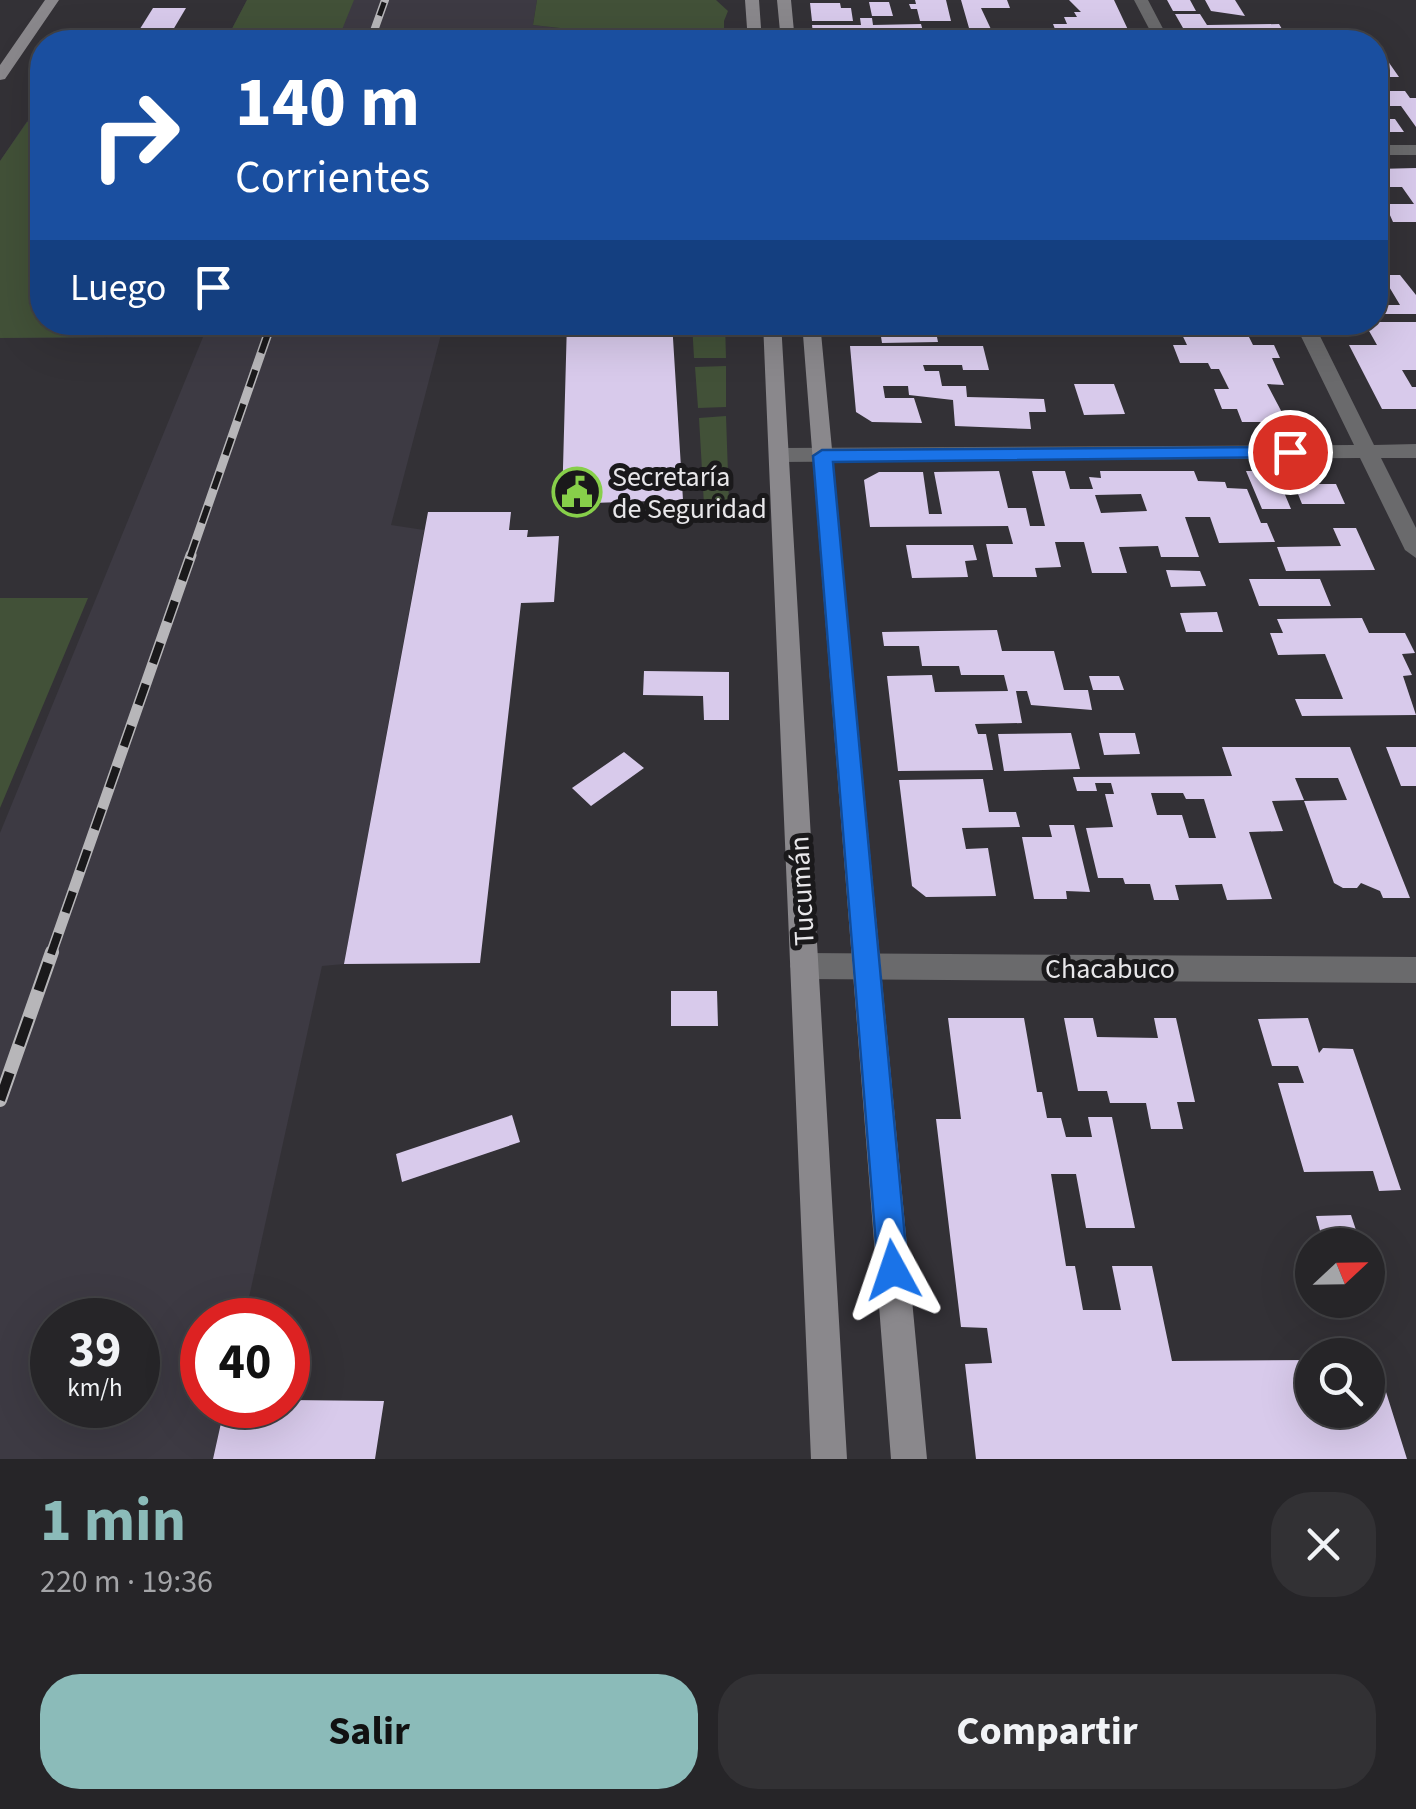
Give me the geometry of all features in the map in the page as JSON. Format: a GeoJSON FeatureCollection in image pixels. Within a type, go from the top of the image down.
{"type":"FeatureCollection","features":[{"type":"Feature","properties":{"kind":"street"},"geometry":{"type":"LineString","coordinates":[[31,30],[52,0]]}},
{"type":"Feature","properties":{"kind":"street"},"geometry":{"type":"LineString","coordinates":[[752,0],[754,30]]}},
{"type":"Feature","properties":{"kind":"street"},"geometry":{"type":"LineString","coordinates":[[784,0],[787,30]]}},
{"type":"Feature","properties":{"kind":"street"},"geometry":{"type":"LineString","coordinates":[[1142,0],[1156,30]]}},
{"type":"Feature","properties":{"kind":"street"},"geometry":{"type":"LineString","coordinates":[[0,76],[30,32]]}},
{"type":"Feature","properties":{"kind":"street"},"geometry":{"type":"LineString","coordinates":[[1388,150],[1416,150]]}},
{"type":"Feature","properties":{"kind":"street","name":"Tucumán"},"geometry":{"type":"LineString","coordinates":[[773,335],[829,1459]]}},
{"type":"Feature","properties":{"kind":"street","name":"Tucumán"},"geometry":{"type":"LineString","coordinates":[[813,335],[909,1459]]}},
{"type":"Feature","properties":{"kind":"street"},"geometry":{"type":"LineString","coordinates":[[1309,335],[1416,550]]}},
{"type":"Feature","properties":{"kind":"street"},"geometry":{"type":"LineString","coordinates":[[780,456],[1416,451]]}},
{"type":"Feature","properties":{"kind":"street","name":"Chacabuco"},"geometry":{"type":"LineString","coordinates":[[804,966],[1416,970]]}},
{"type":"Feature","properties":{"kind":"shaded area"},"geometry":{"type":"Polygon","coordinates":[[[247,0],[537,0],[533,25],[578,30],[231,30],[247,0]]]}},
{"type":"Feature","properties":{"kind":"shaded area"},"geometry":{"type":"Polygon","coordinates":[[[30,117],[30,335],[441,335],[391,525],[424,530],[344,964],[322,966],[249,1298],[180,1298],[180,1428],[220,1428],[213,1459],[0,1459],[0,833],[203,337],[0,338],[0,161],[30,117]]]}},
{"type":"Feature","properties":{"kind":"green space"},"geometry":{"type":"Polygon","coordinates":[[[247,0],[354,0],[342,30],[231,30],[247,0]]]}},
{"type":"Feature","properties":{"kind":"green space"},"geometry":{"type":"Polygon","coordinates":[[[537,0],[716,0],[728,11],[724,30],[578,30],[533,25],[537,0]]]}},
{"type":"Feature","properties":{"kind":"green space"},"geometry":{"type":"Polygon","coordinates":[[[30,122],[30,335],[218,336],[0,338],[0,161],[30,122]]]}},
{"type":"Feature","properties":{"kind":"green space"},"geometry":{"type":"Polygon","coordinates":[[[693,335],[725,335],[726,358],[694,358],[693,335]]]}},
{"type":"Feature","properties":{"kind":"green space"},"geometry":{"type":"Polygon","coordinates":[[[726,366],[726,407],[698,408],[695,367],[726,366]]]}},
{"type":"Feature","properties":{"kind":"green space"},"geometry":{"type":"Polygon","coordinates":[[[726,416],[729,503],[704,505],[699,418],[726,416]]]}},
{"type":"Feature","properties":{"kind":"green space"},"geometry":{"type":"Polygon","coordinates":[[[0,598],[88,598],[0,808],[0,598]]]}},
{"type":"Feature","properties":{"kind":"building"},"geometry":{"type":"Polygon","coordinates":[[[915,0],[946,0],[951,21],[920,21],[917,9],[911,9],[909,4],[916,4],[915,0]]]}},
{"type":"Feature","properties":{"kind":"building"},"geometry":{"type":"Polygon","coordinates":[[[961,0],[1007,0],[1010,8],[981,8],[991,30],[970,30],[961,0]]]}},
{"type":"Feature","properties":{"kind":"building"},"geometry":{"type":"Polygon","coordinates":[[[1069,0],[1114,0],[1128,30],[1055,30],[1053,24],[1067,24],[1064,17],[1077,17],[1074,12],[1081,12],[1069,0]]]}},
{"type":"Feature","properties":{"kind":"building"},"geometry":{"type":"Polygon","coordinates":[[[1167,0],[1190,0],[1196,11],[1173,11],[1167,0]]]}},
{"type":"Feature","properties":{"kind":"building"},"geometry":{"type":"Polygon","coordinates":[[[1205,0],[1235,0],[1245,16],[1211,11],[1205,0]]]}},
{"type":"Feature","properties":{"kind":"building"},"geometry":{"type":"Polygon","coordinates":[[[869,2],[889,2],[893,16],[872,16],[869,2]]]}},
{"type":"Feature","properties":{"kind":"building"},"geometry":{"type":"Polygon","coordinates":[[[810,3],[840,3],[841,8],[851,8],[853,21],[812,21],[810,3]]]}},
{"type":"Feature","properties":{"kind":"building"},"geometry":{"type":"Polygon","coordinates":[[[153,8],[186,8],[173,30],[139,30],[153,8]]]}},
{"type":"Feature","properties":{"kind":"building"},"geometry":{"type":"Polygon","coordinates":[[[1175,14],[1200,14],[1207,25],[1279,24],[1283,30],[1184,30],[1175,14]]]}},
{"type":"Feature","properties":{"kind":"building"},"geometry":{"type":"Polygon","coordinates":[[[860,18],[872,18],[873,25],[921,24],[923,30],[813,30],[812,25],[861,25],[860,18]]]}},
{"type":"Feature","properties":{"kind":"building"},"geometry":{"type":"Polygon","coordinates":[[[1388,61],[1399,77],[1388,77],[1388,61]]]}},
{"type":"Feature","properties":{"kind":"building"},"geometry":{"type":"Polygon","coordinates":[[[1388,88],[1416,98],[1416,127],[1401,106],[1388,106],[1388,88]]]}},
{"type":"Feature","properties":{"kind":"building"},"geometry":{"type":"Polygon","coordinates":[[[1388,119],[1395,119],[1404,132],[1388,132],[1388,119]]]}},
{"type":"Feature","properties":{"kind":"building"},"geometry":{"type":"Polygon","coordinates":[[[1416,168],[1416,222],[1393,222],[1388,204],[1414,204],[1402,187],[1389,187],[1388,169],[1416,168]]]}},
{"type":"Feature","properties":{"kind":"building"},"geometry":{"type":"Polygon","coordinates":[[[1388,275],[1400,275],[1416,295],[1416,314],[1388,314],[1388,305],[1400,305],[1388,285],[1388,275]]]}},
{"type":"Feature","properties":{"kind":"building"},"geometry":{"type":"Polygon","coordinates":[[[1388,322],[1416,322],[1416,370],[1402,370],[1412,387],[1416,387],[1416,409],[1382,409],[1349,345],[1377,345],[1371,335],[1388,335],[1388,322]]]}},
{"type":"Feature","properties":{"kind":"building"},"geometry":{"type":"Polygon","coordinates":[[[567,335],[673,335],[683,500],[562,504],[567,335]]]}},
{"type":"Feature","properties":{"kind":"building"},"geometry":{"type":"Polygon","coordinates":[[[881,335],[937,335],[938,342],[882,343],[881,335]]]}},
{"type":"Feature","properties":{"kind":"building"},"geometry":{"type":"Polygon","coordinates":[[[1182,335],[1248,335],[1253,345],[1274,345],[1280,358],[1272,358],[1284,385],[1267,384],[1287,422],[1242,422],[1237,409],[1222,409],[1214,389],[1229,389],[1219,369],[1211,369],[1208,363],[1180,363],[1173,345],[1187,345],[1182,335]]]}},
{"type":"Feature","properties":{"kind":"building"},"geometry":{"type":"Polygon","coordinates":[[[850,346],[983,346],[989,370],[923,365],[925,371],[939,371],[942,386],[966,386],[967,397],[1044,399],[1046,412],[1029,412],[1031,429],[955,426],[953,400],[909,395],[908,386],[883,386],[885,398],[914,398],[922,423],[872,422],[856,412],[850,346]]]}},
{"type":"Feature","properties":{"kind":"building"},"geometry":{"type":"Polygon","coordinates":[[[1074,384],[1114,384],[1125,414],[1084,415],[1074,384]]]}},
{"type":"Feature","properties":{"kind":"building"},"geometry":{"type":"Polygon","coordinates":[[[999,471],[1008,508],[1026,508],[1030,526],[1045,526],[1032,471],[1065,471],[1070,489],[1093,489],[1089,477],[1101,478],[1100,471],[1194,471],[1198,481],[1225,482],[1227,488],[1247,489],[1261,523],[1267,523],[1275,542],[1219,543],[1210,517],[1185,517],[1199,557],[1161,557],[1158,546],[1119,547],[1127,573],[1092,573],[1084,542],[1055,542],[1061,567],[1035,568],[1037,577],[993,577],[986,544],[1013,544],[1008,526],[870,527],[864,480],[879,472],[923,472],[929,514],[942,514],[934,472],[999,471]],[[1141,494],[1095,495],[1101,513],[1147,511],[1141,494]]]}},
{"type":"Feature","properties":{"kind":"building"},"geometry":{"type":"Polygon","coordinates":[[[1246,471],[1275,471],[1291,509],[1262,509],[1246,471]]]}},
{"type":"Feature","properties":{"kind":"building"},"geometry":{"type":"Polygon","coordinates":[[[1294,484],[1336,484],[1345,504],[1302,504],[1294,484]]]}},
{"type":"Feature","properties":{"kind":"building"},"geometry":{"type":"Polygon","coordinates":[[[428,512],[511,512],[509,530],[528,530],[527,537],[559,536],[554,602],[521,603],[480,963],[344,964],[428,512]]]}},
{"type":"Feature","properties":{"kind":"building"},"geometry":{"type":"Polygon","coordinates":[[[1333,528],[1356,528],[1375,570],[1286,571],[1277,547],[1341,546],[1333,528]]]}},
{"type":"Feature","properties":{"kind":"building"},"geometry":{"type":"Polygon","coordinates":[[[906,545],[973,545],[977,560],[965,561],[968,577],[912,578],[906,545]]]}},
{"type":"Feature","properties":{"kind":"building"},"geometry":{"type":"Polygon","coordinates":[[[1166,570],[1200,571],[1206,586],[1171,587],[1166,570]]]}},
{"type":"Feature","properties":{"kind":"building"},"geometry":{"type":"Polygon","coordinates":[[[1249,579],[1320,579],[1331,606],[1259,606],[1249,579]]]}},
{"type":"Feature","properties":{"kind":"building"},"geometry":{"type":"Polygon","coordinates":[[[1217,612],[1223,632],[1186,632],[1180,613],[1217,612]]]}},
{"type":"Feature","properties":{"kind":"building"},"geometry":{"type":"Polygon","coordinates":[[[1362,618],[1369,633],[1405,633],[1415,653],[1402,654],[1412,675],[1403,676],[1416,715],[1302,716],[1295,699],[1343,699],[1325,654],[1278,655],[1270,633],[1283,633],[1277,619],[1362,618]]]}},
{"type":"Feature","properties":{"kind":"building"},"geometry":{"type":"Polygon","coordinates":[[[997,630],[1002,651],[1054,651],[1064,690],[1088,690],[1092,710],[1031,705],[1027,691],[1016,691],[1022,723],[975,724],[978,734],[986,734],[993,770],[898,771],[887,676],[932,675],[935,692],[1008,691],[1004,675],[961,675],[959,666],[922,666],[919,646],[884,646],[882,632],[997,630]]]}},
{"type":"Feature","properties":{"kind":"building"},"geometry":{"type":"Polygon","coordinates":[[[644,671],[729,672],[729,720],[704,720],[703,696],[643,695],[644,671]]]}},
{"type":"Feature","properties":{"kind":"building"},"geometry":{"type":"Polygon","coordinates":[[[1089,676],[1119,676],[1124,690],[1093,690],[1089,676]]]}},
{"type":"Feature","properties":{"kind":"building"},"geometry":{"type":"Polygon","coordinates":[[[1071,733],[1080,769],[1004,771],[998,734],[1071,733]]]}},
{"type":"Feature","properties":{"kind":"building"},"geometry":{"type":"Polygon","coordinates":[[[1099,733],[1135,733],[1140,754],[1104,755],[1099,733]]]}},
{"type":"Feature","properties":{"kind":"building"},"geometry":{"type":"Polygon","coordinates":[[[1222,747],[1350,747],[1410,898],[1383,898],[1380,891],[1361,883],[1357,888],[1343,888],[1334,883],[1304,801],[1347,800],[1338,778],[1295,778],[1304,800],[1272,801],[1283,831],[1249,832],[1272,899],[1227,900],[1222,884],[1175,885],[1179,900],[1154,900],[1150,884],[1098,878],[1086,828],[1113,827],[1105,794],[1114,794],[1111,783],[1095,783],[1097,791],[1077,791],[1073,777],[1232,776],[1222,747]],[[1151,793],[1157,815],[1182,815],[1189,838],[1216,838],[1204,799],[1186,799],[1183,793],[1151,793]]]}},
{"type":"Feature","properties":{"kind":"building"},"geometry":{"type":"Polygon","coordinates":[[[1386,747],[1416,747],[1416,786],[1401,786],[1386,747]]]}},
{"type":"Feature","properties":{"kind":"building"},"geometry":{"type":"Polygon","coordinates":[[[624,752],[644,768],[591,806],[572,788],[624,752]]]}},
{"type":"Feature","properties":{"kind":"building"},"geometry":{"type":"Polygon","coordinates":[[[983,779],[989,812],[1016,812],[1020,827],[962,828],[966,849],[988,848],[996,896],[926,897],[912,886],[899,780],[983,779]]]}},
{"type":"Feature","properties":{"kind":"building"},"geometry":{"type":"Polygon","coordinates":[[[1049,825],[1074,825],[1090,892],[1066,891],[1067,899],[1034,899],[1022,837],[1052,837],[1049,825]]]}},
{"type":"Feature","properties":{"kind":"building"},"geometry":{"type":"Polygon","coordinates":[[[671,991],[717,991],[718,1026],[671,1026],[671,991]]]}},
{"type":"Feature","properties":{"kind":"building"},"geometry":{"type":"Polygon","coordinates":[[[948,1018],[1024,1018],[1037,1092],[1042,1092],[1047,1118],[1061,1118],[1066,1137],[1092,1137],[1088,1117],[1112,1117],[1135,1228],[1086,1228],[1076,1174],[1051,1174],[1066,1266],[1075,1266],[1083,1310],[1121,1310],[1112,1266],[1152,1266],[1172,1361],[1295,1360],[1295,1428],[1385,1428],[1386,1392],[1407,1459],[976,1459],[965,1364],[992,1363],[987,1328],[961,1327],[936,1119],[961,1119],[948,1018]]]}},
{"type":"Feature","properties":{"kind":"building"},"geometry":{"type":"Polygon","coordinates":[[[1064,1018],[1093,1018],[1097,1037],[1158,1038],[1154,1018],[1176,1018],[1195,1102],[1177,1102],[1183,1129],[1151,1129],[1146,1103],[1110,1103],[1107,1091],[1078,1091],[1064,1018]]]}},
{"type":"Feature","properties":{"kind":"building"},"geometry":{"type":"Polygon","coordinates":[[[1308,1018],[1319,1053],[1323,1048],[1353,1049],[1401,1190],[1379,1191],[1373,1171],[1304,1172],[1278,1083],[1304,1083],[1298,1066],[1272,1066],[1258,1019],[1308,1018]]]}},
{"type":"Feature","properties":{"kind":"building"},"geometry":{"type":"Polygon","coordinates":[[[512,1115],[520,1142],[402,1182],[396,1154],[512,1115]]]}},
{"type":"Feature","properties":{"kind":"building"},"geometry":{"type":"Polygon","coordinates":[[[1351,1215],[1355,1228],[1319,1228],[1316,1216],[1351,1215]]]}},
{"type":"Feature","properties":{"kind":"building"},"geometry":{"type":"Polygon","coordinates":[[[310,1400],[384,1401],[375,1459],[213,1459],[220,1428],[310,1428],[310,1400]]]}},
{"type":"Feature","properties":{"kind":"railway"},"geometry":{"type":"LineString","coordinates":[[374,30],[385,0]]}},
{"type":"Feature","properties":{"kind":"railway"},"geometry":{"type":"LineString","coordinates":[[190,557],[267,335]]}},
{"type":"Feature","properties":{"kind":"railway"},"geometry":{"type":"LineString","coordinates":[[51,954],[191,555]]}},
{"type":"Feature","properties":{"kind":"railway"},"geometry":{"type":"LineString","coordinates":[[0,1100],[52,952]]}},
{"type":"Feature","properties":{"kind":"place","name":"Secretaría de Seguridad"},"geometry":{"type":"Point","coordinates":[577,492]}},
{"type":"Feature","properties":{"kind":"route"},"geometry":{"type":"LineString","coordinates":[[893,1270],[822,456],[1290,452]]}}]}
